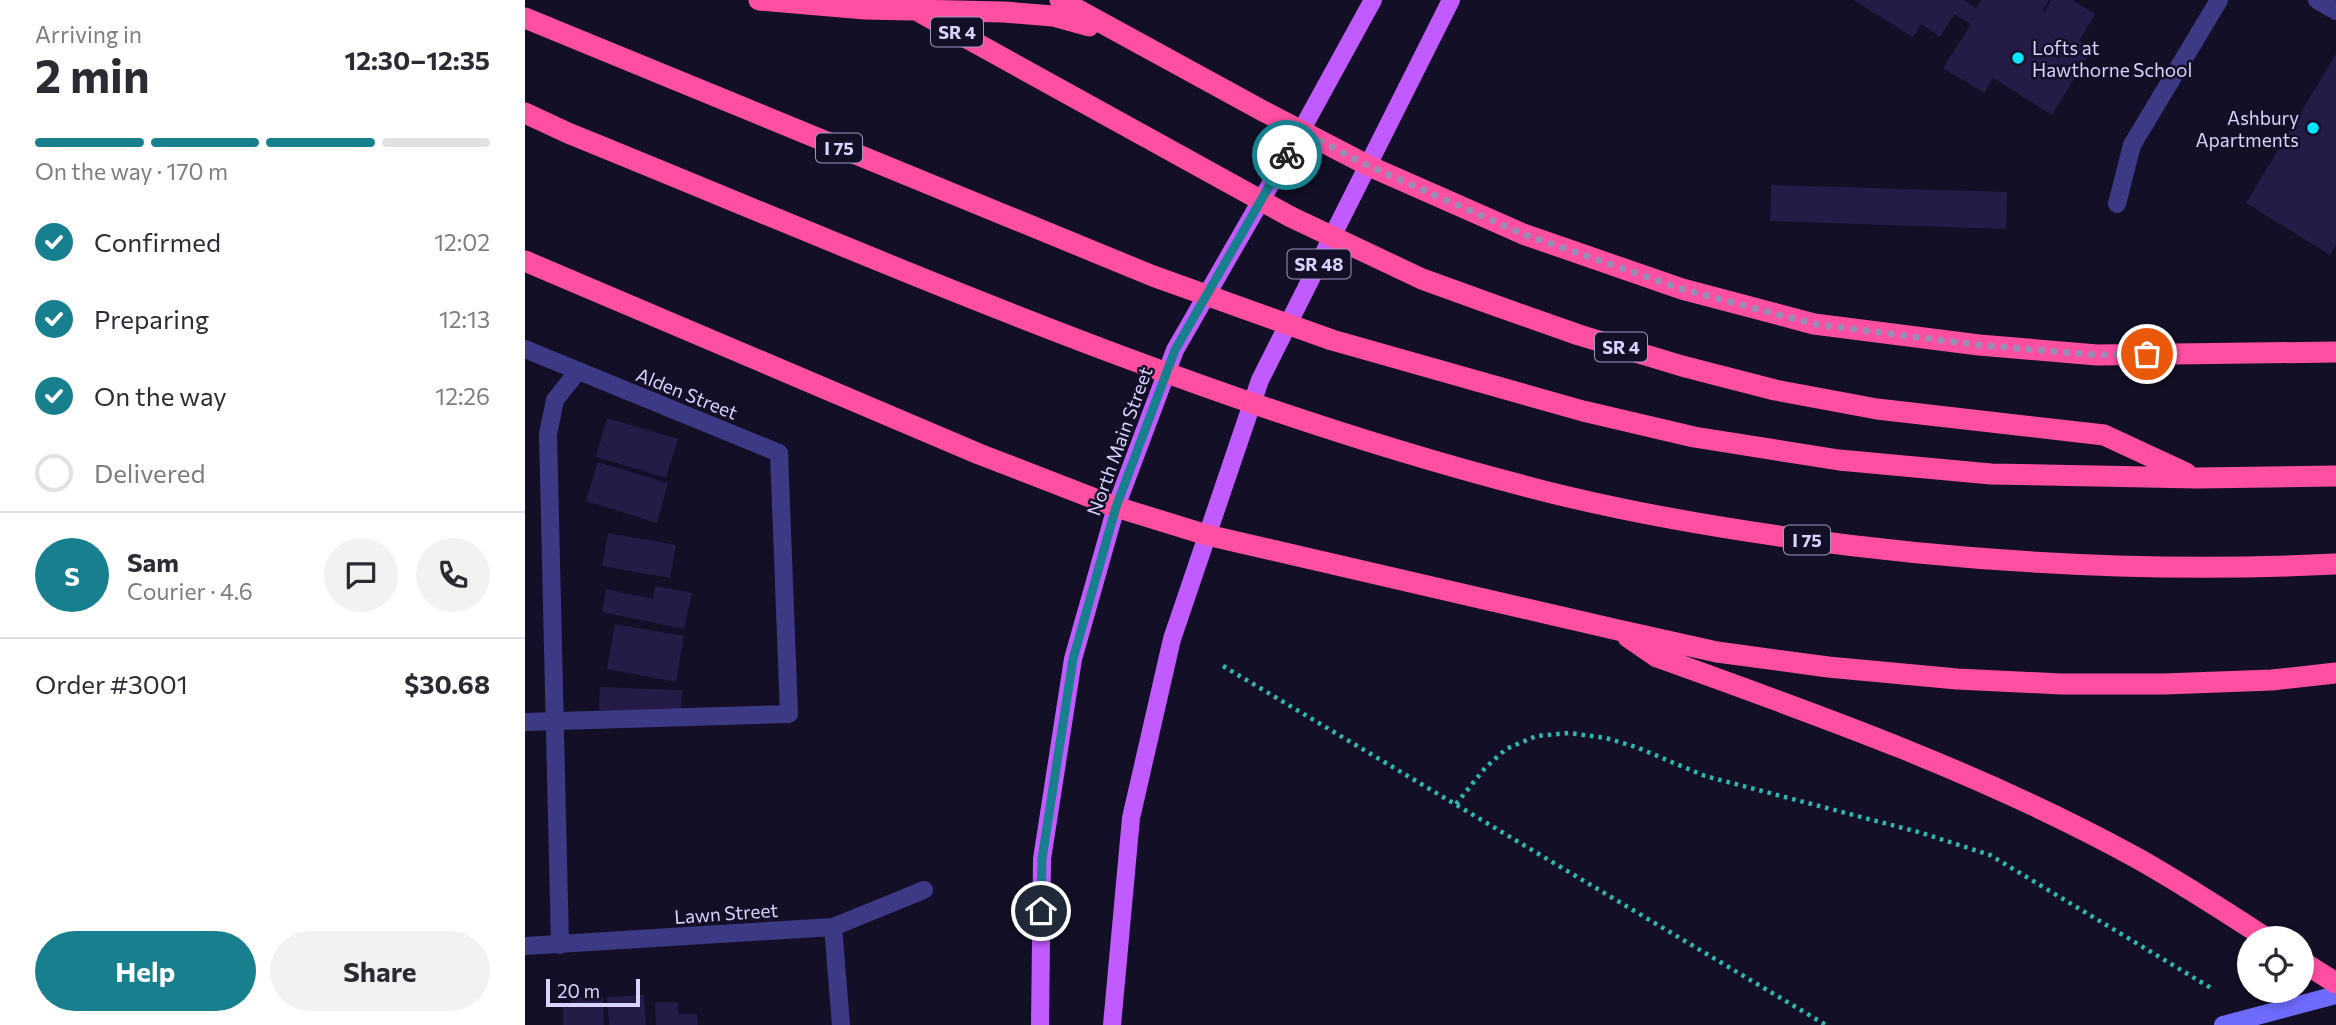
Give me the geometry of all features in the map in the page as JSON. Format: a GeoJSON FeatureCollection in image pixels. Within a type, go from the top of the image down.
{"type":"FeatureCollection","features":[{"type":"Feature","properties":{"kind":"highway"},"geometry":{"type":"LineString","coordinates":[[759,0],[865,9],[1004,12],[1053,16],[1121,35]]}},
{"type":"Feature","properties":{"kind":"highway","name":"SR 4"},"geometry":{"type":"LineString","coordinates":[[898,0],[1291,217],[1373,257],[1494,305],[1579,335],[1775,390],[1877,409],[2104,435],[2197,478]]}},
{"type":"Feature","properties":{"kind":"highway"},"geometry":{"type":"LineString","coordinates":[[1060,0],[1369,166],[1535,238],[1682,289],[1814,324],[1979,345],[2097,355],[2336,352]]}},
{"type":"Feature","properties":{"kind":"highway","name":"I 75"},"geometry":{"type":"LineString","coordinates":[[525,18],[1153,276],[1332,340],[1511,391],[1694,438],[1839,460],[1991,474],[2197,478],[2336,476]]}},
{"type":"Feature","properties":{"kind":"highway","name":"I 75"},"geometry":{"type":"LineString","coordinates":[[525,113],[568,133],[1113,353],[1291,418],[1417,457],[1588,502],[1684,521],[1857,547],[1931,555],[2094,566],[2251,568],[2336,564]]}},
{"type":"Feature","properties":{"kind":"highway"},"geometry":{"type":"LineString","coordinates":[[525,128],[568,133]]}},
{"type":"Feature","properties":{"kind":"highway"},"geometry":{"type":"LineString","coordinates":[[525,261],[979,454],[1116,507],[1206,536],[1618,630],[1717,652],[1828,667],[1958,679],[2061,684],[2164,684],[2272,680],[2336,673]]}},
{"type":"Feature","properties":{"kind":"highway"},"geometry":{"type":"LineString","coordinates":[[1618,630],[1657,657],[1888,743],[2055,817],[2135,857],[2247,926]]}},
{"type":"Feature","properties":{"kind":"highway"},"geometry":{"type":"LineString","coordinates":[[2314,969],[2336,983]]}},
{"type":"Feature","properties":{"kind":"main road","name":"North Main Street"},"geometry":{"type":"LineString","coordinates":[[1040,1025],[1042,859],[1073,659],[1116,507],[1175,350],[1373,0]]}},
{"type":"Feature","properties":{"kind":"main road","name":"SR 48"},"geometry":{"type":"LineString","coordinates":[[1112,1025],[1131,818],[1172,639],[1206,536],[1260,380],[1451,0]]}},
{"type":"Feature","properties":{"kind":"main road"},"geometry":{"type":"LineString","coordinates":[[2223,1025],[2336,995]]}},
{"type":"Feature","properties":{"kind":"street"},"geometry":{"type":"LineString","coordinates":[[2117,204],[2132,145],[2219,0]]}},
{"type":"Feature","properties":{"kind":"street"},"geometry":{"type":"LineString","coordinates":[[2317,0],[2336,11]]}},
{"type":"Feature","properties":{"kind":"street","name":"Alden Street"},"geometry":{"type":"LineString","coordinates":[[525,349],[779,453],[789,715],[554,720]]}},
{"type":"Feature","properties":{"kind":"street"},"geometry":{"type":"LineString","coordinates":[[560,945],[548,435],[555,400],[578,371]]}},
{"type":"Feature","properties":{"kind":"street"},"geometry":{"type":"LineString","coordinates":[[525,722],[554,720]]}},
{"type":"Feature","properties":{"kind":"street","name":"Lawn Street"},"geometry":{"type":"LineString","coordinates":[[525,946],[833,927],[924,890]]}},
{"type":"Feature","properties":{"kind":"street"},"geometry":{"type":"LineString","coordinates":[[833,927],[841,1025]]}},
{"type":"Feature","properties":{"kind":"path"},"geometry":{"type":"LineString","coordinates":[[1223,666],[1826,1025]]}},
{"type":"Feature","properties":{"kind":"path"},"geometry":{"type":"LineString","coordinates":[[1457,804],[1485,768],[1506,749],[1536,736],[1569,733],[1606,738],[1636,747],[1705,776],[1922,833],[1990,855],[2211,988]]}},
{"type":"Feature","properties":{"kind":"building","name":"Lofts at Hawthorne School"},"geometry":{"type":"Polygon","coordinates":[[[1853,0],[1964,0],[1976,8],[1981,0],[2049,0],[2043,10],[2045,11],[2051,0],[2072,0],[2095,14],[2079,41],[2092,49],[2052,115],[1993,78],[1984,93],[1943,68],[1971,24],[1954,14],[1940,37],[1921,24],[1913,37],[1853,0]]]}},
{"type":"Feature","properties":{"kind":"building","name":"Ashbury Apartments"},"geometry":{"type":"Polygon","coordinates":[[[2336,54],[2336,245],[2330,255],[2246,203],[2336,54]]]}},
{"type":"Feature","properties":{"kind":"building"},"geometry":{"type":"Polygon","coordinates":[[[1771,185],[2007,192],[2006,229],[1770,221],[1771,185]]]}},
{"type":"Feature","properties":{"kind":"building"},"geometry":{"type":"Polygon","coordinates":[[[607,418],[678,439],[666,478],[596,457],[607,418]]]}},
{"type":"Feature","properties":{"kind":"building"},"geometry":{"type":"Polygon","coordinates":[[[598,462],[668,483],[657,523],[586,501],[598,462]]]}},
{"type":"Feature","properties":{"kind":"building"},"geometry":{"type":"Polygon","coordinates":[[[608,533],[676,545],[670,578],[602,566],[608,533]]]}},
{"type":"Feature","properties":{"kind":"building"},"geometry":{"type":"Polygon","coordinates":[[[655,586],[692,593],[684,629],[602,612],[606,589],[653,599],[655,586]]]}},
{"type":"Feature","properties":{"kind":"building"},"geometry":{"type":"Polygon","coordinates":[[[615,624],[684,636],[676,682],[607,669],[615,624]]]}},
{"type":"Feature","properties":{"kind":"building"},"geometry":{"type":"Polygon","coordinates":[[[600,687],[682,690],[681,714],[599,710],[600,687]]]}},
{"type":"Feature","properties":{"kind":"building"},"geometry":{"type":"Polygon","coordinates":[[[644,995],[646,1025],[609,1025],[607,997],[644,995]]]}},
{"type":"Feature","properties":{"kind":"building"},"geometry":{"type":"Polygon","coordinates":[[[603,997],[604,1025],[563,1025],[563,1006],[572,1006],[571,998],[603,997]]]}},
{"type":"Feature","properties":{"kind":"building"},"geometry":{"type":"Polygon","coordinates":[[[655,1002],[678,1002],[678,1014],[697,1014],[698,1025],[656,1025],[655,1002]]]}},
{"type":"Feature","properties":{"kind":"way so far"},"geometry":{"type":"LineString","coordinates":[[1287,155],[1301,131],[1369,166],[1523,234],[1682,289],[1814,324],[1979,345],[2097,355],[2147,354]]}},
{"type":"Feature","properties":{"kind":"place","name":"Lofts at Hawthorne School"},"geometry":{"type":"Point","coordinates":[2018,58]}},
{"type":"Feature","properties":{"kind":"place","name":"Ashbury Apartments"},"geometry":{"type":"Point","coordinates":[2313,128]}},
{"type":"Feature","properties":{"kind":"route"},"geometry":{"type":"LineString","coordinates":[[1041,911],[1042,859],[1073,659],[1116,507],[1175,350],[1287,155]]}}]}
